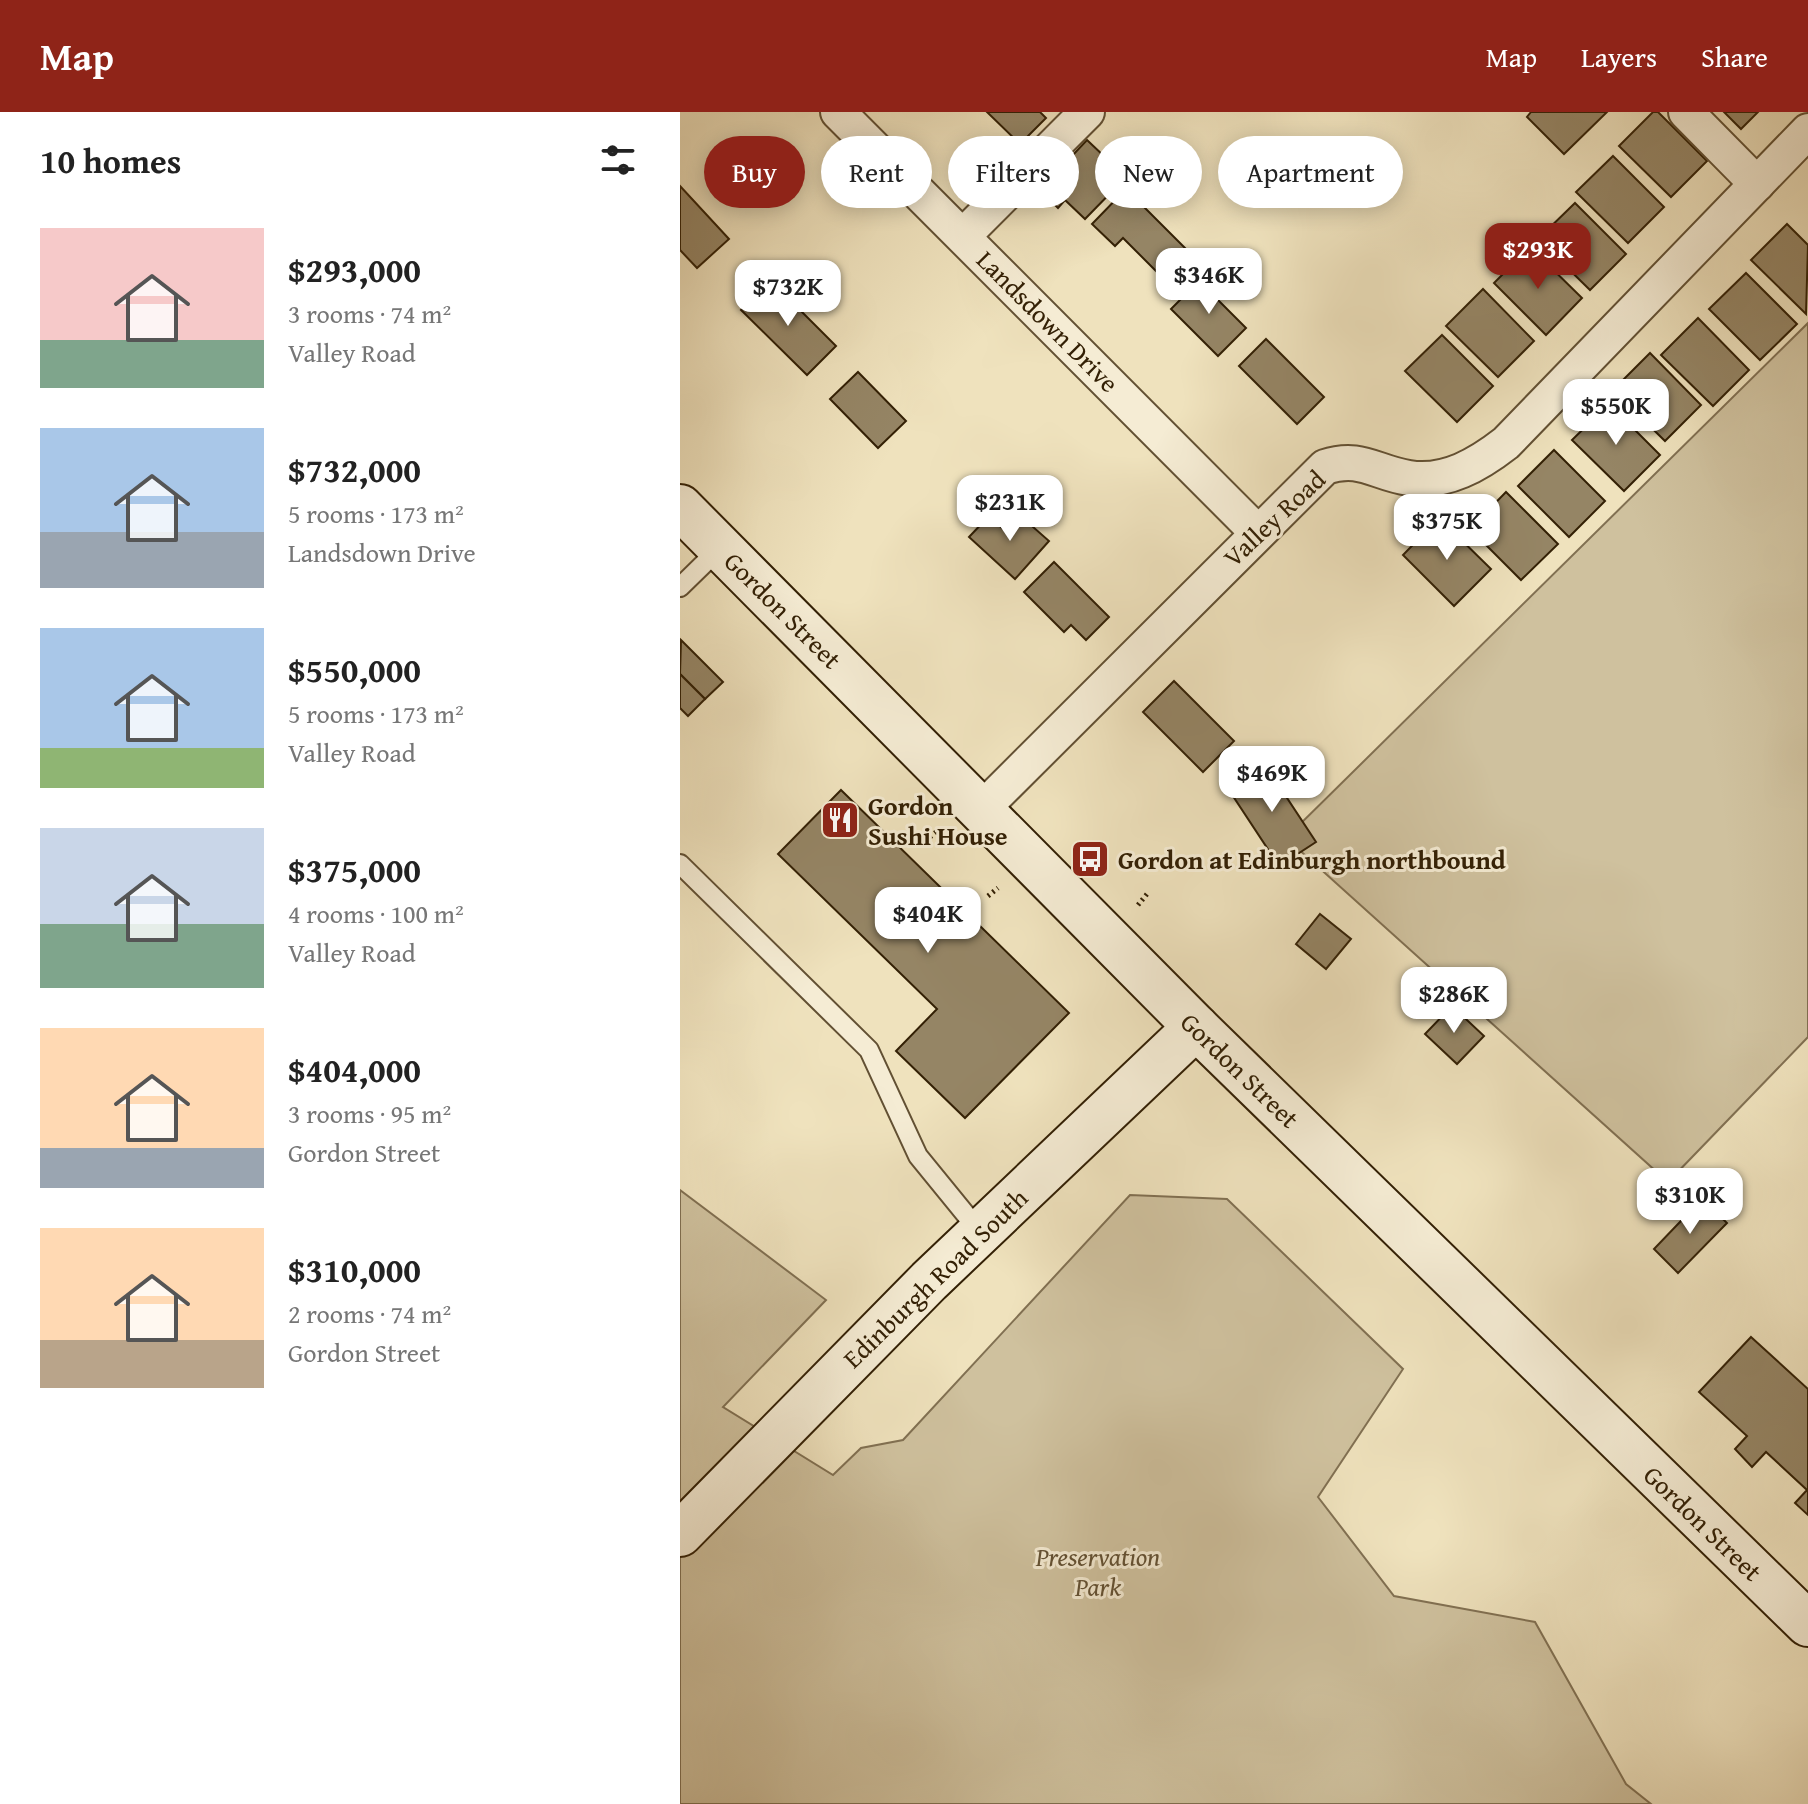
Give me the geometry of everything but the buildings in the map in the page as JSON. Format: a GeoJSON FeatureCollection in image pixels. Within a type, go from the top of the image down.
{"type":"FeatureCollection","features":[{"type":"Feature","properties":{"kind":"main road","name":"Gordon Street"},"geometry":{"type":"LineString","coordinates":[[680,507],[1196,1027],[1808,1624]]}},
{"type":"Feature","properties":{"kind":"main road","name":"Edinburgh Road South"},"geometry":{"type":"LineString","coordinates":[[680,1534],[980,1232],[1196,1027]]}},
{"type":"Feature","properties":{"kind":"street","name":"Landsdown Drive"},"geometry":{"type":"LineString","coordinates":[[838,112],[1257,532]]}},
{"type":"Feature","properties":{"kind":"street"},"geometry":{"type":"LineString","coordinates":[[963,236],[1087,112]]}},
{"type":"Feature","properties":{"kind":"street"},"geometry":{"type":"LineString","coordinates":[[1686,112],[1757,184]]}},
{"type":"Feature","properties":{"kind":"street","name":"Valley Road"},"geometry":{"type":"LineString","coordinates":[[982,809],[1325,467],[1345,461],[1411,479],[1445,475],[1476,466],[1506,443],[1808,131]]}},
{"type":"Feature","properties":{"kind":"lane"},"geometry":{"type":"LineString","coordinates":[[680,587],[720,548]]}},
{"type":"Feature","properties":{"kind":"lane"},"geometry":{"type":"LineString","coordinates":[[680,864],[869,1050],[918,1156],[980,1232]]}},
{"type":"Feature","properties":{"kind":"path"},"geometry":{"type":"LineString","coordinates":[[930,837],[941,828]]}},
{"type":"Feature","properties":{"kind":"path"},"geometry":{"type":"LineString","coordinates":[[1090,859],[1103,850]]}},
{"type":"Feature","properties":{"kind":"path"},"geometry":{"type":"LineString","coordinates":[[988,896],[998,888]]}},
{"type":"Feature","properties":{"kind":"path"},"geometry":{"type":"LineString","coordinates":[[1138,905],[1147,894]]}},
{"type":"Feature","properties":{"kind":"green space"},"geometry":{"type":"Polygon","coordinates":[[[1808,323],[1808,1037],[1668,1182],[1286,838],[1808,323]]]}},
{"type":"Feature","properties":{"kind":"green space","name":"Preservation Park"},"geometry":{"type":"Polygon","coordinates":[[[680,1190],[826,1300],[723,1407],[833,1475],[861,1448],[903,1440],[1130,1195],[1227,1199],[1403,1369],[1318,1497],[1394,1596],[1535,1622],[1626,1784],[1651,1804],[680,1804],[680,1190]]]}},
{"type":"Feature","properties":{"kind":"place","name":"Gordon Sushi House"},"geometry":{"type":"Point","coordinates":[840,820]}},
{"type":"Feature","properties":{"kind":"place","name":"Gordon at Edinburgh northbound"},"geometry":{"type":"Point","coordinates":[1090,859]}}]}
